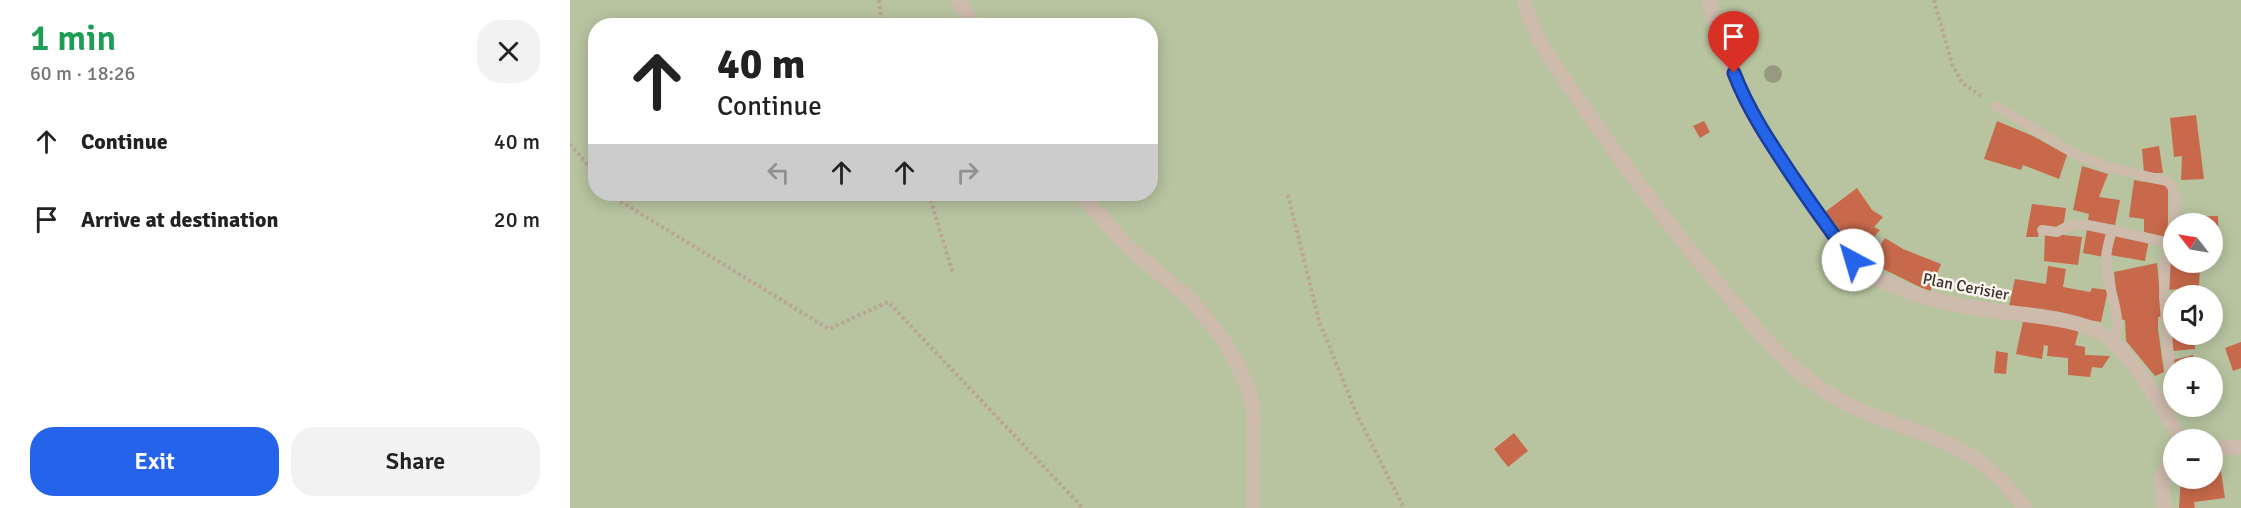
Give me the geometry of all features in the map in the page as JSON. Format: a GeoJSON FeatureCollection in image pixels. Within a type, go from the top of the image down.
{"type":"FeatureCollection","features":[{"type":"Feature","properties":{"kind":"street"},"geometry":{"type":"LineString","coordinates":[[959,0],[969,18]]}},
{"type":"Feature","properties":{"kind":"street"},"geometry":{"type":"LineString","coordinates":[[1524,0],[1540,45],[1612,147],[1691,252],[1749,323],[1780,355],[1815,384],[1848,405],[1873,417],[1961,450],[2005,483],[2024,508]]}},
{"type":"Feature","properties":{"kind":"street","name":"Plan Cerisier"},"geometry":{"type":"LineString","coordinates":[[1709,0],[1741,92],[1763,132],[1820,217],[1846,252],[1866,271],[1923,298],[2078,324],[2097,331],[2113,342],[2161,404],[2175,429]]}},
{"type":"Feature","properties":{"kind":"street"},"geometry":{"type":"LineString","coordinates":[[1087,201],[1127,246],[1190,300],[1224,341],[1238,365],[1250,393],[1254,415],[1253,508]]}},
{"type":"Feature","properties":{"kind":"street"},"geometry":{"type":"LineString","coordinates":[[2223,448],[2241,447]]}},
{"type":"Feature","properties":{"kind":"street"},"geometry":{"type":"LineString","coordinates":[[2163,489],[2164,508]]}},
{"type":"Feature","properties":{"kind":"lane"},"geometry":{"type":"LineString","coordinates":[[1996,106],[2077,155],[2108,167],[2167,181],[2171,184],[2175,194],[2174,213]]}},
{"type":"Feature","properties":{"kind":"lane"},"geometry":{"type":"LineString","coordinates":[[2042,230],[2061,232],[2070,225],[2076,224],[2163,241]]}},
{"type":"Feature","properties":{"kind":"lane"},"geometry":{"type":"LineString","coordinates":[[2112,230],[2106,261],[2117,324],[2113,342]]}},
{"type":"Feature","properties":{"kind":"lane"},"geometry":{"type":"LineString","coordinates":[[2161,404],[2171,383],[2163,296],[2164,273]]}},
{"type":"Feature","properties":{"kind":"path"},"geometry":{"type":"LineString","coordinates":[[879,0],[881,18]]}},
{"type":"Feature","properties":{"kind":"path"},"geometry":{"type":"LineString","coordinates":[[1934,0],[1952,64],[1962,83],[1996,106]]}},
{"type":"Feature","properties":{"kind":"path"},"geometry":{"type":"LineString","coordinates":[[570,144],[588,165]]}},
{"type":"Feature","properties":{"kind":"path"},"geometry":{"type":"LineString","coordinates":[[1288,195],[1319,321],[1358,417],[1404,508]]}},
{"type":"Feature","properties":{"kind":"path"},"geometry":{"type":"LineString","coordinates":[[620,201],[829,329],[888,302],[1083,508]]}},
{"type":"Feature","properties":{"kind":"path"},"geometry":{"type":"LineString","coordinates":[[931,201],[953,274]]}},
{"type":"Feature","properties":{"kind":"green space"},"geometry":{"type":"Polygon","coordinates":[[[570,0],[2241,0],[2241,508],[570,508],[570,0]]]}},
{"type":"Feature","properties":{"kind":"building"},"geometry":{"type":"Polygon","coordinates":[[[2196,115],[2204,179],[2181,180],[2182,156],[2174,157],[2170,118],[2196,115]]]}},
{"type":"Feature","properties":{"kind":"building"},"geometry":{"type":"Polygon","coordinates":[[[1704,121],[1710,132],[1700,138],[1693,126],[1704,121]]]}},
{"type":"Feature","properties":{"kind":"building"},"geometry":{"type":"Polygon","coordinates":[[[1997,121],[2033,136],[2067,155],[2059,179],[2023,165],[2021,170],[1984,159],[1997,121]]]}},
{"type":"Feature","properties":{"kind":"building"},"geometry":{"type":"Polygon","coordinates":[[[2159,146],[2163,173],[2144,173],[2142,149],[2159,146]]]}},
{"type":"Feature","properties":{"kind":"building"},"geometry":{"type":"Polygon","coordinates":[[[2082,166],[2108,174],[2099,197],[2120,200],[2115,225],[2088,220],[2089,214],[2073,210],[2082,166]]]}},
{"type":"Feature","properties":{"kind":"building"},"geometry":{"type":"Polygon","coordinates":[[[2134,180],[2168,186],[2168,213],[2163,213],[2163,237],[2144,232],[2144,219],[2129,217],[2134,180]]]}},
{"type":"Feature","properties":{"kind":"building"},"geometry":{"type":"Polygon","coordinates":[[[1857,188],[1872,210],[1883,217],[1874,227],[1880,230],[1863,250],[1846,237],[1825,212],[1857,188]]]}},
{"type":"Feature","properties":{"kind":"building"},"geometry":{"type":"Polygon","coordinates":[[[2032,204],[2066,208],[2063,229],[2040,226],[2038,237],[2026,237],[2032,204]]]}},
{"type":"Feature","properties":{"kind":"building"},"geometry":{"type":"Polygon","coordinates":[[[2087,229],[2108,233],[2104,257],[2083,253],[2087,229]]]}},
{"type":"Feature","properties":{"kind":"building"},"geometry":{"type":"Polygon","coordinates":[[[2045,233],[2082,237],[2078,265],[2044,261],[2045,233]]]}},
{"type":"Feature","properties":{"kind":"building"},"geometry":{"type":"Polygon","coordinates":[[[2114,234],[2149,240],[2145,261],[2110,255],[2114,234]]]}},
{"type":"Feature","properties":{"kind":"building"},"geometry":{"type":"Polygon","coordinates":[[[1885,238],[1903,249],[1941,264],[1930,292],[1869,262],[1885,238]]]}},
{"type":"Feature","properties":{"kind":"building"},"geometry":{"type":"Polygon","coordinates":[[[2157,263],[2162,316],[2158,317],[2158,329],[2163,372],[2155,376],[2126,341],[2125,320],[2119,319],[2114,272],[2157,263]]]}},
{"type":"Feature","properties":{"kind":"building"},"geometry":{"type":"Polygon","coordinates":[[[2048,266],[2066,269],[2063,287],[2090,292],[2092,288],[2108,290],[2101,322],[2009,306],[2015,279],[2046,284],[2048,266]]]}},
{"type":"Feature","properties":{"kind":"building"},"geometry":{"type":"Polygon","coordinates":[[[2170,273],[2200,273],[2199,285],[2169,285],[2170,273]]]}},
{"type":"Feature","properties":{"kind":"building"},"geometry":{"type":"Polygon","coordinates":[[[2023,321],[2079,329],[2075,345],[2085,347],[2085,355],[2110,356],[2102,368],[2092,367],[2090,377],[2068,375],[2068,358],[2047,356],[2048,346],[2044,345],[2042,359],[2016,354],[2023,321]]]}},
{"type":"Feature","properties":{"kind":"building"},"geometry":{"type":"Polygon","coordinates":[[[2241,342],[2241,368],[2233,371],[2225,348],[2241,342]]]}},
{"type":"Feature","properties":{"kind":"building"},"geometry":{"type":"Polygon","coordinates":[[[2172,345],[2195,345],[2195,349],[2173,351],[2172,345]]]}},
{"type":"Feature","properties":{"kind":"building"},"geometry":{"type":"Polygon","coordinates":[[[1996,351],[2008,353],[2006,374],[1994,373],[1996,351]]]}},
{"type":"Feature","properties":{"kind":"building"},"geometry":{"type":"Polygon","coordinates":[[[1514,433],[1528,451],[1508,467],[1494,449],[1514,433]]]}},
{"type":"Feature","properties":{"kind":"building"},"geometry":{"type":"Polygon","coordinates":[[[2223,485],[2225,498],[2194,502],[2195,508],[2179,508],[2180,489],[2223,489],[2223,485]]]}},
{"type":"Feature","properties":{"kind":"route"},"geometry":{"type":"LineString","coordinates":[[1734,73],[1741,92],[1763,132],[1820,217],[1853,260]]}}]}
